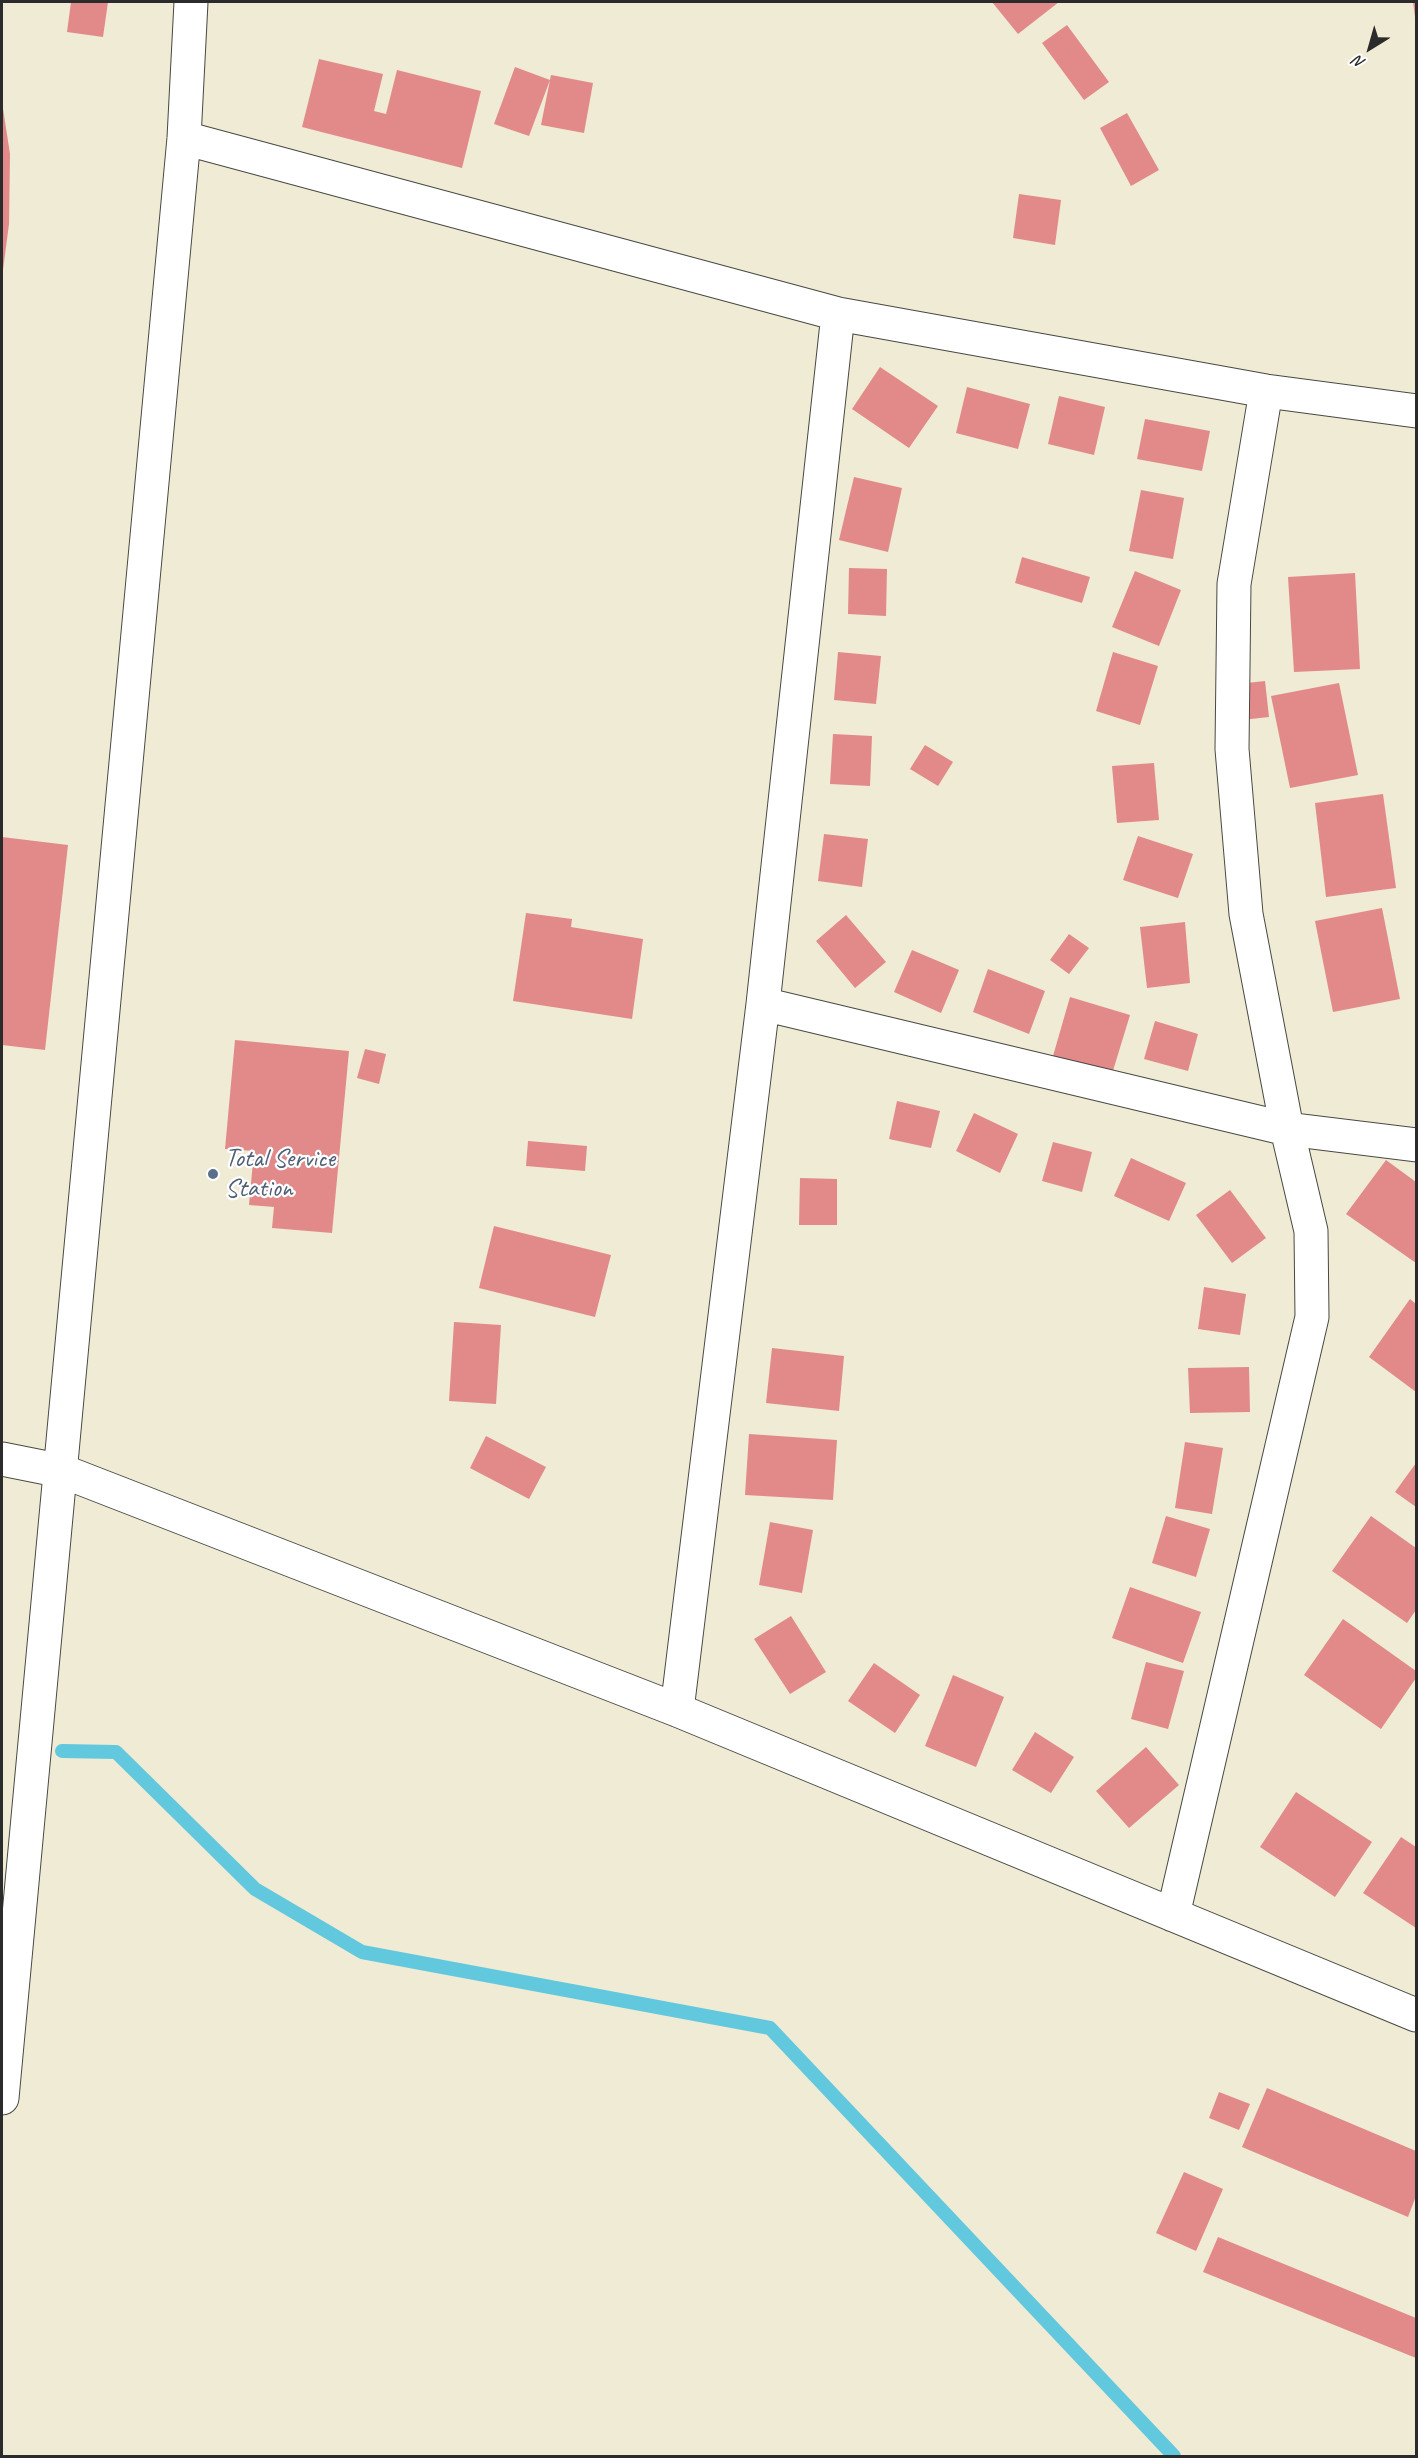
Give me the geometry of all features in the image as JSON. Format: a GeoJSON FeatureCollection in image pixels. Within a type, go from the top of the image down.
{"type":"FeatureCollection","features":[{"type":"Feature","properties":{"kind":"street"},"geometry":{"type":"LineString","coordinates":[[2,2098],[184,138],[191,2]]}},
{"type":"Feature","properties":{"kind":"street"},"geometry":{"type":"LineString","coordinates":[[184,138],[838,314],[1266,391],[1416,411]]}},
{"type":"Feature","properties":{"kind":"street"},"geometry":{"type":"LineString","coordinates":[[677,1710],[763,1004],[838,314]]}},
{"type":"Feature","properties":{"kind":"street"},"geometry":{"type":"LineString","coordinates":[[1173,1915],[1312,1317],[1311,1231],[1287,1129],[1246,914],[1232,750],[1234,584],[1266,391]]}},
{"type":"Feature","properties":{"kind":"street"},"geometry":{"type":"LineString","coordinates":[[763,1004],[1287,1129],[1416,1145]]}},
{"type":"Feature","properties":{"kind":"street"},"geometry":{"type":"LineString","coordinates":[[2,1459],[62,1471],[677,1710],[1416,2015]]}},
{"type":"Feature","properties":{"kind":"building"},"geometry":{"type":"Polygon","coordinates":[[[71,2],[108,2],[103,37],[67,32],[71,2]]]}},
{"type":"Feature","properties":{"kind":"building"},"geometry":{"type":"Polygon","coordinates":[[[992,2],[1059,2],[1018,34],[992,2]]]}},
{"type":"Feature","properties":{"kind":"building"},"geometry":{"type":"Polygon","coordinates":[[[1413,2],[1416,2],[1416,17],[1415,17],[1413,2]]]}},
{"type":"Feature","properties":{"kind":"building"},"geometry":{"type":"Polygon","coordinates":[[[1067,25],[1109,82],[1084,100],[1042,43],[1067,25]]]}},
{"type":"Feature","properties":{"kind":"building"},"geometry":{"type":"Polygon","coordinates":[[[319,59],[383,74],[374,111],[386,114],[397,70],[481,91],[462,168],[302,127],[319,59]]]}},
{"type":"Feature","properties":{"kind":"building"},"geometry":{"type":"Polygon","coordinates":[[[515,67],[550,80],[529,136],[494,124],[515,67]]]}},
{"type":"Feature","properties":{"kind":"building"},"geometry":{"type":"Polygon","coordinates":[[[551,75],[593,83],[584,133],[541,125],[551,75]]]}},
{"type":"Feature","properties":{"kind":"building"},"geometry":{"type":"Polygon","coordinates":[[[2,102],[10,154],[9,224],[3,270],[2,102]]]}},
{"type":"Feature","properties":{"kind":"building"},"geometry":{"type":"Polygon","coordinates":[[[1127,113],[1159,170],[1131,186],[1100,128],[1127,113]]]}},
{"type":"Feature","properties":{"kind":"building"},"geometry":{"type":"Polygon","coordinates":[[[1019,194],[1061,200],[1055,245],[1013,238],[1019,194]]]}},
{"type":"Feature","properties":{"kind":"building"},"geometry":{"type":"Polygon","coordinates":[[[880,367],[938,406],[909,448],[852,409],[880,367]]]}},
{"type":"Feature","properties":{"kind":"building"},"geometry":{"type":"Polygon","coordinates":[[[967,387],[1030,404],[1018,449],[956,433],[967,387]]]}},
{"type":"Feature","properties":{"kind":"building"},"geometry":{"type":"Polygon","coordinates":[[[1059,396],[1105,407],[1094,455],[1048,444],[1059,396]]]}},
{"type":"Feature","properties":{"kind":"building"},"geometry":{"type":"Polygon","coordinates":[[[1145,419],[1210,431],[1202,471],[1137,459],[1145,419]]]}},
{"type":"Feature","properties":{"kind":"building"},"geometry":{"type":"Polygon","coordinates":[[[854,477],[902,488],[888,552],[839,540],[854,477]]]}},
{"type":"Feature","properties":{"kind":"building"},"geometry":{"type":"Polygon","coordinates":[[[1141,490],[1184,498],[1173,559],[1129,551],[1141,490]]]}},
{"type":"Feature","properties":{"kind":"building"},"geometry":{"type":"Polygon","coordinates":[[[1022,557],[1090,577],[1082,603],[1015,583],[1022,557]]]}},
{"type":"Feature","properties":{"kind":"building"},"geometry":{"type":"Polygon","coordinates":[[[849,568],[887,569],[886,616],[848,614],[849,568]]]}},
{"type":"Feature","properties":{"kind":"building"},"geometry":{"type":"Polygon","coordinates":[[[1135,571],[1181,590],[1159,646],[1112,627],[1135,571]]]}},
{"type":"Feature","properties":{"kind":"building"},"geometry":{"type":"Polygon","coordinates":[[[1355,573],[1360,669],[1294,672],[1288,577],[1355,573]]]}},
{"type":"Feature","properties":{"kind":"building"},"geometry":{"type":"Polygon","coordinates":[[[838,652],[881,656],[876,704],[834,700],[838,652]]]}},
{"type":"Feature","properties":{"kind":"building"},"geometry":{"type":"Polygon","coordinates":[[[1113,652],[1158,666],[1140,725],[1096,711],[1113,652]]]}},
{"type":"Feature","properties":{"kind":"building"},"geometry":{"type":"Polygon","coordinates":[[[1265,681],[1269,717],[1242,720],[1238,684],[1265,681]]]}},
{"type":"Feature","properties":{"kind":"building"},"geometry":{"type":"Polygon","coordinates":[[[1339,683],[1358,775],[1290,788],[1271,696],[1339,683]]]}},
{"type":"Feature","properties":{"kind":"building"},"geometry":{"type":"Polygon","coordinates":[[[833,734],[872,736],[870,786],[830,784],[833,734]]]}},
{"type":"Feature","properties":{"kind":"building"},"geometry":{"type":"Polygon","coordinates":[[[925,745],[953,762],[938,786],[910,769],[925,745]]]}},
{"type":"Feature","properties":{"kind":"building"},"geometry":{"type":"Polygon","coordinates":[[[1154,763],[1159,820],[1117,823],[1112,766],[1154,763]]]}},
{"type":"Feature","properties":{"kind":"building"},"geometry":{"type":"Polygon","coordinates":[[[1383,794],[1396,888],[1326,897],[1315,803],[1383,794]]]}},
{"type":"Feature","properties":{"kind":"building"},"geometry":{"type":"Polygon","coordinates":[[[824,834],[868,839],[862,887],[818,881],[824,834]]]}},
{"type":"Feature","properties":{"kind":"building"},"geometry":{"type":"Polygon","coordinates":[[[1138,836],[1193,854],[1178,898],[1123,880],[1138,836]]]}},
{"type":"Feature","properties":{"kind":"building"},"geometry":{"type":"Polygon","coordinates":[[[2,837],[68,845],[45,1050],[2,1045],[2,837]]]}},
{"type":"Feature","properties":{"kind":"building"},"geometry":{"type":"Polygon","coordinates":[[[1382,908],[1400,999],[1333,1012],[1315,921],[1382,908]]]}},
{"type":"Feature","properties":{"kind":"building"},"geometry":{"type":"Polygon","coordinates":[[[526,913],[572,919],[571,927],[643,939],[632,1019],[513,1001],[526,913]]]}},
{"type":"Feature","properties":{"kind":"building"},"geometry":{"type":"Polygon","coordinates":[[[846,915],[886,962],[855,988],[816,941],[846,915]]]}},
{"type":"Feature","properties":{"kind":"building"},"geometry":{"type":"Polygon","coordinates":[[[1185,922],[1190,983],[1147,988],[1140,927],[1185,922]]]}},
{"type":"Feature","properties":{"kind":"building"},"geometry":{"type":"Polygon","coordinates":[[[1069,934],[1089,948],[1069,974],[1050,960],[1069,934]]]}},
{"type":"Feature","properties":{"kind":"building"},"geometry":{"type":"Polygon","coordinates":[[[912,950],[959,970],[941,1013],[894,992],[912,950]]]}},
{"type":"Feature","properties":{"kind":"building"},"geometry":{"type":"Polygon","coordinates":[[[988,969],[1045,991],[1029,1034],[973,1012],[988,969]]]}},
{"type":"Feature","properties":{"kind":"building"},"geometry":{"type":"Polygon","coordinates":[[[1070,997],[1130,1015],[1112,1074],[1053,1056],[1070,997]]]}},
{"type":"Feature","properties":{"kind":"building"},"geometry":{"type":"Polygon","coordinates":[[[1155,1021],[1198,1034],[1188,1071],[1144,1059],[1155,1021]]]}},
{"type":"Feature","properties":{"kind":"building"},"geometry":{"type":"Polygon","coordinates":[[[235,1040],[349,1051],[332,1233],[272,1228],[274,1207],[249,1205],[254,1151],[225,1149],[235,1040]]]}},
{"type":"Feature","properties":{"kind":"building"},"geometry":{"type":"Polygon","coordinates":[[[365,1049],[386,1054],[379,1084],[357,1078],[365,1049]]]}},
{"type":"Feature","properties":{"kind":"building"},"geometry":{"type":"Polygon","coordinates":[[[897,1101],[940,1111],[931,1148],[889,1139],[897,1101]]]}},
{"type":"Feature","properties":{"kind":"building"},"geometry":{"type":"Polygon","coordinates":[[[974,1113],[1018,1134],[1000,1173],[956,1151],[974,1113]]]}},
{"type":"Feature","properties":{"kind":"building"},"geometry":{"type":"Polygon","coordinates":[[[528,1141],[587,1146],[585,1171],[526,1166],[528,1141]]]}},
{"type":"Feature","properties":{"kind":"building"},"geometry":{"type":"Polygon","coordinates":[[[1053,1142],[1092,1152],[1082,1192],[1042,1181],[1053,1142]]]}},
{"type":"Feature","properties":{"kind":"building"},"geometry":{"type":"Polygon","coordinates":[[[1131,1158],[1186,1183],[1169,1221],[1114,1196],[1131,1158]]]}},
{"type":"Feature","properties":{"kind":"building"},"geometry":{"type":"Polygon","coordinates":[[[1386,1160],[1416,1182],[1416,1263],[1346,1214],[1386,1160]]]}},
{"type":"Feature","properties":{"kind":"building"},"geometry":{"type":"Polygon","coordinates":[[[800,1178],[837,1179],[837,1225],[799,1225],[800,1178]]]}},
{"type":"Feature","properties":{"kind":"building"},"geometry":{"type":"Polygon","coordinates":[[[1230,1190],[1266,1238],[1232,1263],[1196,1215],[1230,1190]]]}},
{"type":"Feature","properties":{"kind":"building"},"geometry":{"type":"Polygon","coordinates":[[[494,1226],[611,1255],[595,1317],[479,1288],[494,1226]]]}},
{"type":"Feature","properties":{"kind":"building"},"geometry":{"type":"Polygon","coordinates":[[[1204,1287],[1246,1294],[1240,1335],[1198,1329],[1204,1287]]]}},
{"type":"Feature","properties":{"kind":"building"},"geometry":{"type":"Polygon","coordinates":[[[1410,1299],[1416,1304],[1416,1392],[1369,1357],[1410,1299]]]}},
{"type":"Feature","properties":{"kind":"building"},"geometry":{"type":"Polygon","coordinates":[[[454,1322],[501,1325],[496,1404],[449,1401],[454,1322]]]}},
{"type":"Feature","properties":{"kind":"building"},"geometry":{"type":"Polygon","coordinates":[[[772,1348],[844,1356],[839,1411],[766,1403],[772,1348]]]}},
{"type":"Feature","properties":{"kind":"building"},"geometry":{"type":"Polygon","coordinates":[[[1249,1367],[1250,1412],[1190,1413],[1188,1368],[1249,1367]]]}},
{"type":"Feature","properties":{"kind":"building"},"geometry":{"type":"Polygon","coordinates":[[[749,1434],[837,1440],[833,1500],[745,1495],[749,1434]]]}},
{"type":"Feature","properties":{"kind":"building"},"geometry":{"type":"Polygon","coordinates":[[[486,1436],[546,1467],[529,1499],[470,1468],[486,1436]]]}},
{"type":"Feature","properties":{"kind":"building"},"geometry":{"type":"Polygon","coordinates":[[[1185,1442],[1223,1448],[1212,1514],[1175,1508],[1185,1442]]]}},
{"type":"Feature","properties":{"kind":"building"},"geometry":{"type":"Polygon","coordinates":[[[1416,1463],[1416,1507],[1395,1492],[1416,1463]]]}},
{"type":"Feature","properties":{"kind":"building"},"geometry":{"type":"Polygon","coordinates":[[[1166,1516],[1210,1529],[1196,1577],[1152,1563],[1166,1516]]]}},
{"type":"Feature","properties":{"kind":"building"},"geometry":{"type":"Polygon","coordinates":[[[1371,1516],[1416,1548],[1416,1610],[1407,1623],[1332,1571],[1371,1516]]]}},
{"type":"Feature","properties":{"kind":"building"},"geometry":{"type":"Polygon","coordinates":[[[770,1522],[813,1530],[802,1593],[759,1585],[770,1522]]]}},
{"type":"Feature","properties":{"kind":"building"},"geometry":{"type":"Polygon","coordinates":[[[1130,1587],[1201,1612],[1183,1663],[1112,1638],[1130,1587]]]}},
{"type":"Feature","properties":{"kind":"building"},"geometry":{"type":"Polygon","coordinates":[[[791,1616],[826,1672],[790,1694],[754,1639],[791,1616]]]}},
{"type":"Feature","properties":{"kind":"building"},"geometry":{"type":"Polygon","coordinates":[[[1343,1619],[1416,1671],[1416,1678],[1381,1729],[1304,1675],[1343,1619]]]}},
{"type":"Feature","properties":{"kind":"building"},"geometry":{"type":"Polygon","coordinates":[[[1146,1662],[1184,1671],[1168,1729],[1131,1719],[1146,1662]]]}},
{"type":"Feature","properties":{"kind":"building"},"geometry":{"type":"Polygon","coordinates":[[[874,1663],[920,1695],[895,1733],[848,1701],[874,1663]]]}},
{"type":"Feature","properties":{"kind":"building"},"geometry":{"type":"Polygon","coordinates":[[[953,1675],[1004,1697],[976,1767],[925,1746],[953,1675]]]}},
{"type":"Feature","properties":{"kind":"building"},"geometry":{"type":"Polygon","coordinates":[[[1035,1732],[1074,1757],[1051,1793],[1012,1770],[1035,1732]]]}},
{"type":"Feature","properties":{"kind":"building"},"geometry":{"type":"Polygon","coordinates":[[[1146,1747],[1179,1785],[1129,1828],[1096,1791],[1146,1747]]]}},
{"type":"Feature","properties":{"kind":"building"},"geometry":{"type":"Polygon","coordinates":[[[1296,1792],[1372,1842],[1335,1897],[1260,1847],[1296,1792]]]}},
{"type":"Feature","properties":{"kind":"building"},"geometry":{"type":"Polygon","coordinates":[[[1401,1837],[1416,1847],[1416,1928],[1363,1893],[1401,1837]]]}},
{"type":"Feature","properties":{"kind":"building"},"geometry":{"type":"Polygon","coordinates":[[[1267,2088],[1416,2151],[1416,2196],[1408,2217],[1242,2147],[1267,2088]]]}},
{"type":"Feature","properties":{"kind":"building"},"geometry":{"type":"Polygon","coordinates":[[[1219,2092],[1250,2104],[1239,2130],[1209,2118],[1219,2092]]]}},
{"type":"Feature","properties":{"kind":"building"},"geometry":{"type":"Polygon","coordinates":[[[1184,2172],[1223,2189],[1196,2251],[1156,2233],[1184,2172]]]}},
{"type":"Feature","properties":{"kind":"building"},"geometry":{"type":"Polygon","coordinates":[[[1218,2237],[1416,2318],[1416,2358],[1203,2272],[1218,2237]]]}},
{"type":"Feature","properties":{"kind":"waterway"},"geometry":{"type":"LineString","coordinates":[[62,1751],[116,1752],[255,1889],[362,1952],[770,2028],[1174,2456]]}},
{"type":"Feature","properties":{"kind":"place","name":"Total Service Station"},"geometry":{"type":"Point","coordinates":[213,1174]}}]}
